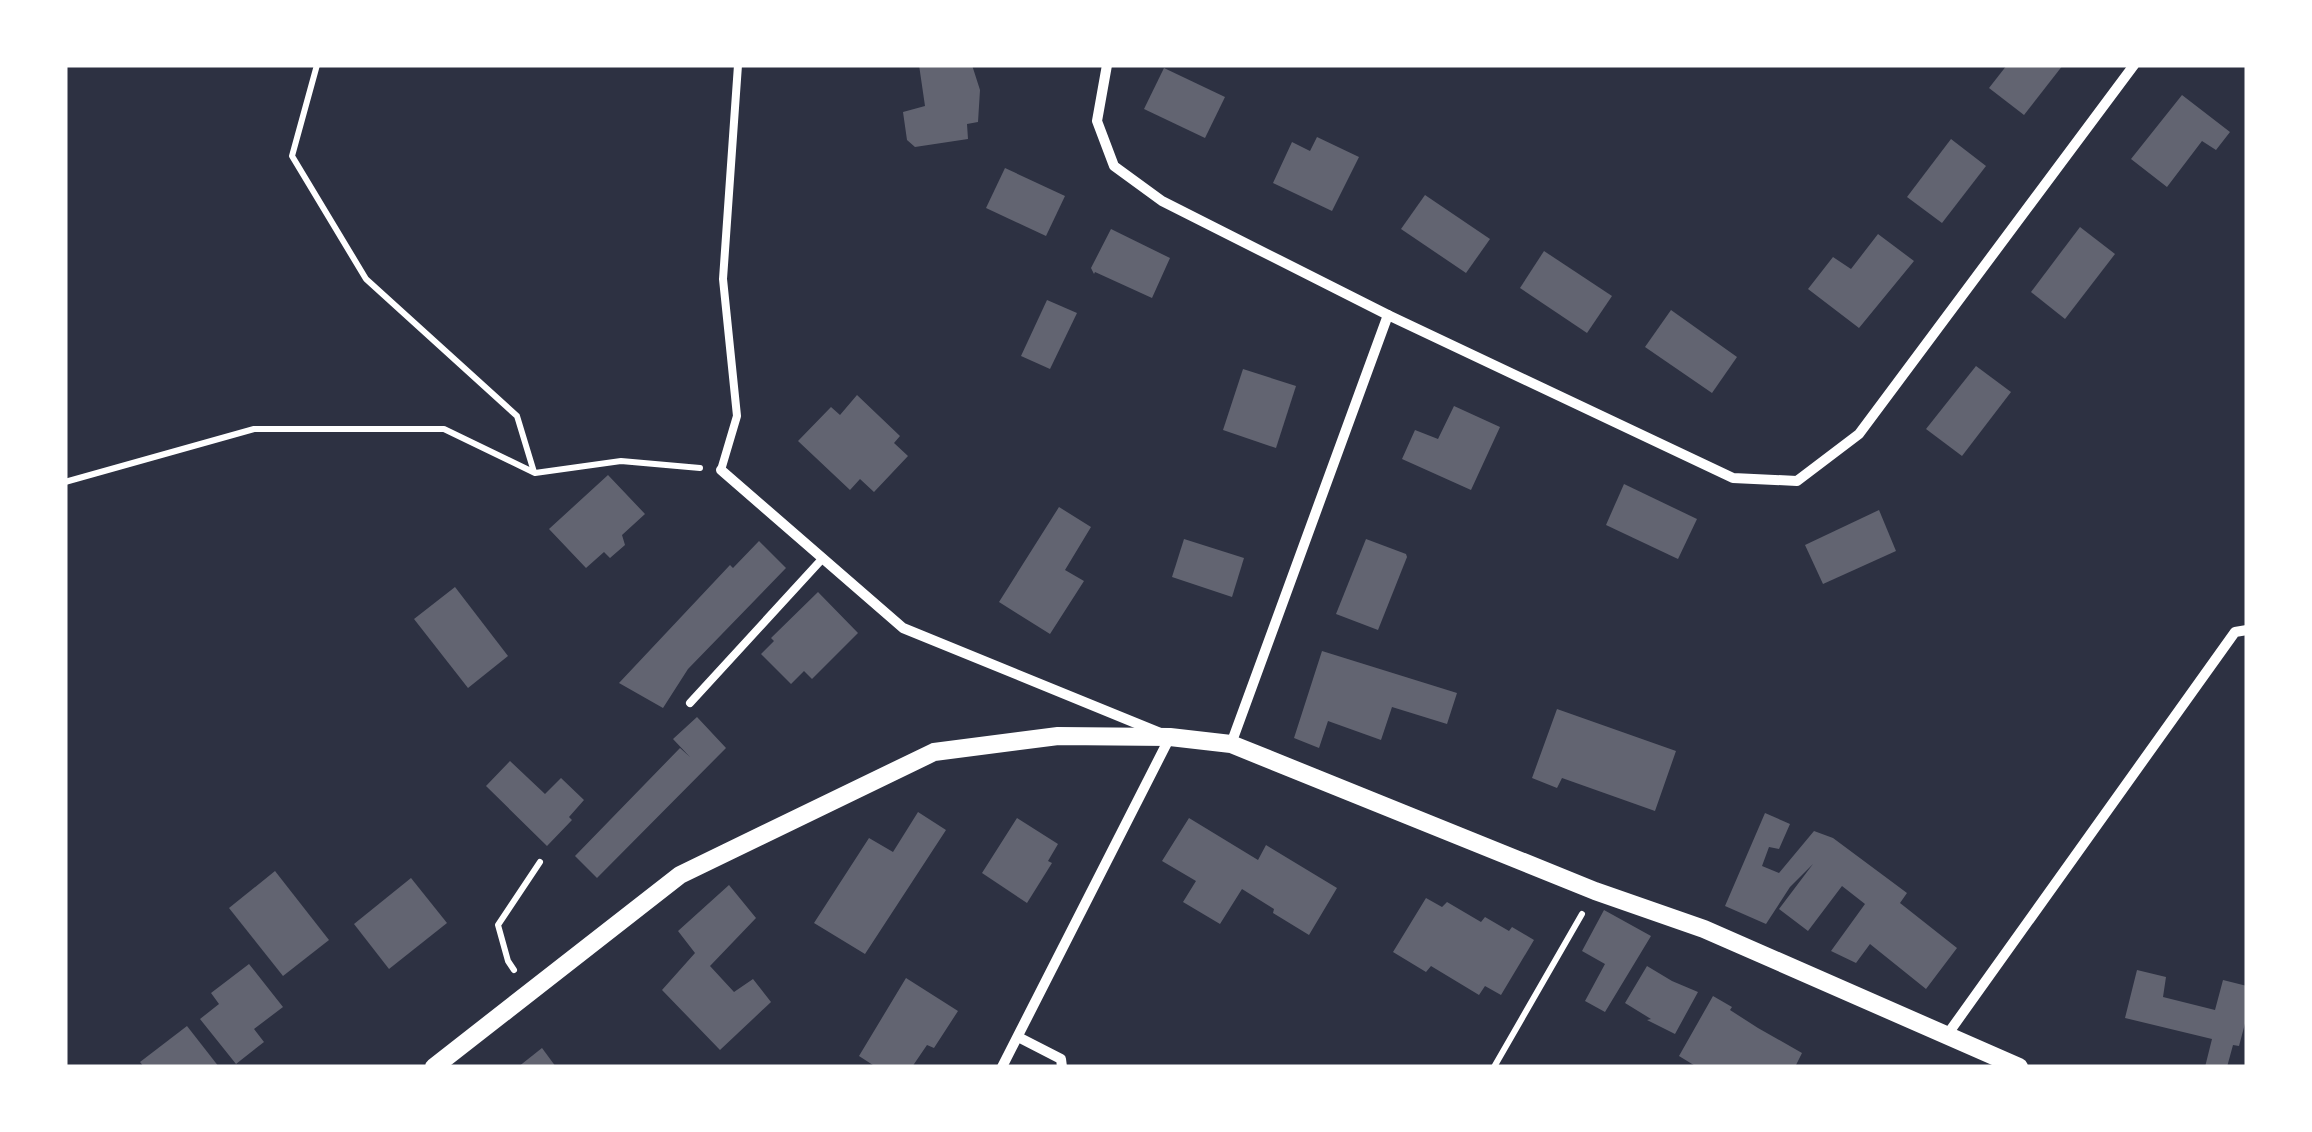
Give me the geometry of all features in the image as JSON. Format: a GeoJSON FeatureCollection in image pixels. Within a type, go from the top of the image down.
{"type":"FeatureCollection","features":[{"type":"Feature","properties":{"kind":"street"},"geometry":{"type":"LineString","coordinates":[[1107,65],[1096,121],[1114,166],[1162,202],[1388,315],[1733,478],[1797,481],[1859,434],[2134,65]]}},
{"type":"Feature","properties":{"kind":"street"},"geometry":{"type":"LineString","coordinates":[[1231,744],[1388,315]]}},
{"type":"Feature","properties":{"kind":"street"},"geometry":{"type":"LineString","coordinates":[[721,470],[903,628],[1170,737]]}},
{"type":"Feature","properties":{"kind":"street"},"geometry":{"type":"LineString","coordinates":[[1947,1035],[2235,632],[2247,630]]}},
{"type":"Feature","properties":{"kind":"street"},"geometry":{"type":"LineString","coordinates":[[434,1067],[680,875],[934,752],[1058,736],[1170,737],[1231,744],[1595,891],[1704,930],[2019,1067]]}},
{"type":"Feature","properties":{"kind":"street"},"geometry":{"type":"LineString","coordinates":[[1002,1067],[1170,737]]}},
{"type":"Feature","properties":{"kind":"street"},"geometry":{"type":"LineString","coordinates":[[1018,1037],[1061,1059],[1062,1067]]}},
{"type":"Feature","properties":{"kind":"lane"},"geometry":{"type":"LineString","coordinates":[[721,470],[736,416],[723,279],[738,65]]}},
{"type":"Feature","properties":{"kind":"lane"},"geometry":{"type":"LineString","coordinates":[[690,703],[822,558]]}},
{"type":"Feature","properties":{"kind":"path"},"geometry":{"type":"LineString","coordinates":[[317,65],[292,156],[366,278],[517,416],[535,473]]}},
{"type":"Feature","properties":{"kind":"path"},"geometry":{"type":"LineString","coordinates":[[65,482],[254,429],[444,429],[535,473],[621,461],[721,470]]}},
{"type":"Feature","properties":{"kind":"path"},"geometry":{"type":"LineString","coordinates":[[530,993],[508,961],[498,925],[540,862]]}},
{"type":"Feature","properties":{"kind":"path"},"geometry":{"type":"LineString","coordinates":[[1494,1067],[1595,891]]}},
{"type":"Feature","properties":{"kind":"building"},"geometry":{"type":"Polygon","coordinates":[[[919,65],[972,65],[980,90],[978,122],[967,124],[968,139],[915,147],[907,140],[903,112],[925,106],[919,65]]]}},
{"type":"Feature","properties":{"kind":"building"},"geometry":{"type":"Polygon","coordinates":[[[2007,65],[2063,65],[2024,115],[1989,88],[2007,65]]]}},
{"type":"Feature","properties":{"kind":"building"},"geometry":{"type":"Polygon","coordinates":[[[1164,68],[1225,97],[1205,138],[1144,109],[1164,68]]]}},
{"type":"Feature","properties":{"kind":"building"},"geometry":{"type":"Polygon","coordinates":[[[2182,95],[2230,132],[2216,150],[2202,141],[2167,187],[2131,159],[2182,95]]]}},
{"type":"Feature","properties":{"kind":"building"},"geometry":{"type":"Polygon","coordinates":[[[1317,137],[1359,157],[1332,211],[1273,183],[1292,142],[1310,151],[1317,137]]]}},
{"type":"Feature","properties":{"kind":"building"},"geometry":{"type":"Polygon","coordinates":[[[1951,139],[1986,166],[1942,223],[1907,197],[1951,139]]]}},
{"type":"Feature","properties":{"kind":"building"},"geometry":{"type":"Polygon","coordinates":[[[1005,168],[1065,196],[1046,236],[986,208],[1005,168]]]}},
{"type":"Feature","properties":{"kind":"building"},"geometry":{"type":"Polygon","coordinates":[[[1425,195],[1490,239],[1466,273],[1401,229],[1425,195]]]}},
{"type":"Feature","properties":{"kind":"building"},"geometry":{"type":"Polygon","coordinates":[[[2080,227],[2115,254],[2065,319],[2031,292],[2080,227]]]}},
{"type":"Feature","properties":{"kind":"building"},"geometry":{"type":"Polygon","coordinates":[[[1111,229],[1170,258],[1152,298],[1094,274],[1091,268],[1111,229]]]}},
{"type":"Feature","properties":{"kind":"building"},"geometry":{"type":"Polygon","coordinates":[[[1878,234],[1914,261],[1859,328],[1808,289],[1833,257],[1851,269],[1878,234]]]}},
{"type":"Feature","properties":{"kind":"building"},"geometry":{"type":"Polygon","coordinates":[[[1544,251],[1612,296],[1587,333],[1520,288],[1544,251]]]}},
{"type":"Feature","properties":{"kind":"building"},"geometry":{"type":"Polygon","coordinates":[[[1047,300],[1077,313],[1050,369],[1021,356],[1047,300]]]}},
{"type":"Feature","properties":{"kind":"building"},"geometry":{"type":"Polygon","coordinates":[[[1671,310],[1737,357],[1712,393],[1645,347],[1671,310]]]}},
{"type":"Feature","properties":{"kind":"building"},"geometry":{"type":"Polygon","coordinates":[[[1976,366],[2011,392],[1962,456],[1926,429],[1976,366]]]}},
{"type":"Feature","properties":{"kind":"building"},"geometry":{"type":"Polygon","coordinates":[[[1243,369],[1296,386],[1276,448],[1223,430],[1243,369]]]}},
{"type":"Feature","properties":{"kind":"building"},"geometry":{"type":"Polygon","coordinates":[[[857,395],[900,436],[894,443],[908,456],[874,492],[860,479],[850,490],[798,441],[831,407],[840,415],[857,395]]]}},
{"type":"Feature","properties":{"kind":"building"},"geometry":{"type":"Polygon","coordinates":[[[1454,406],[1500,427],[1471,490],[1402,459],[1415,430],[1438,439],[1454,406]]]}},
{"type":"Feature","properties":{"kind":"building"},"geometry":{"type":"Polygon","coordinates":[[[608,475],[645,514],[622,535],[625,545],[610,558],[604,552],[586,568],[549,529],[608,475]]]}},
{"type":"Feature","properties":{"kind":"building"},"geometry":{"type":"Polygon","coordinates":[[[1624,484],[1697,519],[1678,559],[1606,525],[1624,484]]]}},
{"type":"Feature","properties":{"kind":"building"},"geometry":{"type":"Polygon","coordinates":[[[1059,507],[1091,527],[1065,570],[1084,581],[1050,634],[999,602],[1059,507]]]}},
{"type":"Feature","properties":{"kind":"building"},"geometry":{"type":"Polygon","coordinates":[[[1879,510],[1896,551],[1823,584],[1805,545],[1879,510]]]}},
{"type":"Feature","properties":{"kind":"building"},"geometry":{"type":"Polygon","coordinates":[[[1184,539],[1244,558],[1232,597],[1172,577],[1184,539]]]}},
{"type":"Feature","properties":{"kind":"building"},"geometry":{"type":"Polygon","coordinates":[[[1366,539],[1407,557],[1378,630],[1336,614],[1366,539]]]}},
{"type":"Feature","properties":{"kind":"building"},"geometry":{"type":"Polygon","coordinates":[[[759,541],[786,568],[688,669],[663,708],[619,683],[730,565],[733,568],[759,541]]]}},
{"type":"Feature","properties":{"kind":"building"},"geometry":{"type":"Polygon","coordinates":[[[455,587],[508,656],[468,688],[414,619],[455,587]]]}},
{"type":"Feature","properties":{"kind":"building"},"geometry":{"type":"Polygon","coordinates":[[[818,592],[858,633],[812,679],[804,671],[791,684],[761,654],[774,641],[771,638],[818,592]]]}},
{"type":"Feature","properties":{"kind":"building"},"geometry":{"type":"Polygon","coordinates":[[[1322,651],[1457,693],[1447,724],[1392,707],[1381,740],[1328,721],[1319,748],[1294,738],[1322,651]]]}},
{"type":"Feature","properties":{"kind":"building"},"geometry":{"type":"Polygon","coordinates":[[[1557,709],[1676,751],[1655,811],[1562,778],[1557,788],[1532,778],[1557,709]]]}},
{"type":"Feature","properties":{"kind":"building"},"geometry":{"type":"Polygon","coordinates":[[[697,717],[726,748],[597,878],[575,856],[680,748],[690,757],[673,739],[697,717]]]}},
{"type":"Feature","properties":{"kind":"building"},"geometry":{"type":"Polygon","coordinates":[[[510,761],[545,794],[561,778],[584,800],[569,817],[572,820],[547,846],[486,786],[510,761]]]}},
{"type":"Feature","properties":{"kind":"building"},"geometry":{"type":"Polygon","coordinates":[[[918,812],[946,830],[865,954],[814,923],[869,838],[893,852],[918,812]]]}},
{"type":"Feature","properties":{"kind":"building"},"geometry":{"type":"Polygon","coordinates":[[[1765,813],[1790,824],[1779,849],[1769,847],[1762,866],[1779,873],[1814,831],[1833,838],[1907,893],[1900,903],[1957,948],[1926,989],[1870,944],[1856,963],[1831,951],[1865,904],[1842,886],[1808,931],[1779,909],[1813,864],[1790,887],[1766,924],[1725,906],[1765,813]]]}},
{"type":"Feature","properties":{"kind":"building"},"geometry":{"type":"Polygon","coordinates":[[[1017,818],[1058,844],[1048,861],[1052,863],[1027,903],[982,873],[1017,818]]]}},
{"type":"Feature","properties":{"kind":"building"},"geometry":{"type":"Polygon","coordinates":[[[1189,818],[1258,860],[1266,845],[1337,888],[1309,935],[1242,889],[1220,924],[1183,902],[1196,881],[1162,861],[1189,818]]]}},
{"type":"Feature","properties":{"kind":"building"},"geometry":{"type":"Polygon","coordinates":[[[275,871],[329,940],[283,976],[229,908],[275,871]]]}},
{"type":"Feature","properties":{"kind":"building"},"geometry":{"type":"Polygon","coordinates":[[[411,878],[447,923],[389,969],[354,924],[411,878]]]}},
{"type":"Feature","properties":{"kind":"building"},"geometry":{"type":"Polygon","coordinates":[[[729,885],[756,918],[710,966],[734,992],[753,979],[771,1002],[720,1050],[662,990],[695,953],[678,931],[729,885]]]}},
{"type":"Feature","properties":{"kind":"building"},"geometry":{"type":"Polygon","coordinates":[[[1426,898],[1442,907],[1447,902],[1481,922],[1485,917],[1509,931],[1512,927],[1534,940],[1501,995],[1485,986],[1479,995],[1431,966],[1426,972],[1393,952],[1426,898]]]}},
{"type":"Feature","properties":{"kind":"building"},"geometry":{"type":"Polygon","coordinates":[[[1604,910],[1651,936],[1605,1012],[1585,1001],[1605,964],[1582,951],[1604,910]]]}},
{"type":"Feature","properties":{"kind":"building"},"geometry":{"type":"Polygon","coordinates":[[[249,964],[283,1007],[254,1029],[264,1042],[236,1064],[200,1019],[219,1004],[211,993],[249,964]]]}},
{"type":"Feature","properties":{"kind":"building"},"geometry":{"type":"Polygon","coordinates":[[[1647,966],[1698,992],[1675,1034],[1625,1003],[1647,966]]]}},
{"type":"Feature","properties":{"kind":"building"},"geometry":{"type":"Polygon","coordinates":[[[2137,970],[2166,977],[2163,997],[2215,1010],[2223,980],[2247,986],[2247,1016],[2239,1046],[2233,1045],[2227,1067],[2205,1067],[2212,1039],[2125,1018],[2137,970]]]}},
{"type":"Feature","properties":{"kind":"building"},"geometry":{"type":"Polygon","coordinates":[[[906,978],[958,1011],[934,1048],[927,1045],[912,1067],[876,1067],[859,1056],[906,978]]]}},
{"type":"Feature","properties":{"kind":"building"},"geometry":{"type":"Polygon","coordinates":[[[1713,996],[1802,1053],[1795,1067],[1697,1067],[1679,1056],[1713,996]]]}},
{"type":"Feature","properties":{"kind":"building"},"geometry":{"type":"Polygon","coordinates":[[[187,1026],[219,1067],[144,1067],[140,1062],[187,1026]]]}},
{"type":"Feature","properties":{"kind":"building"},"geometry":{"type":"Polygon","coordinates":[[[542,1048],[556,1067],[518,1067],[542,1048]]]}}]}
